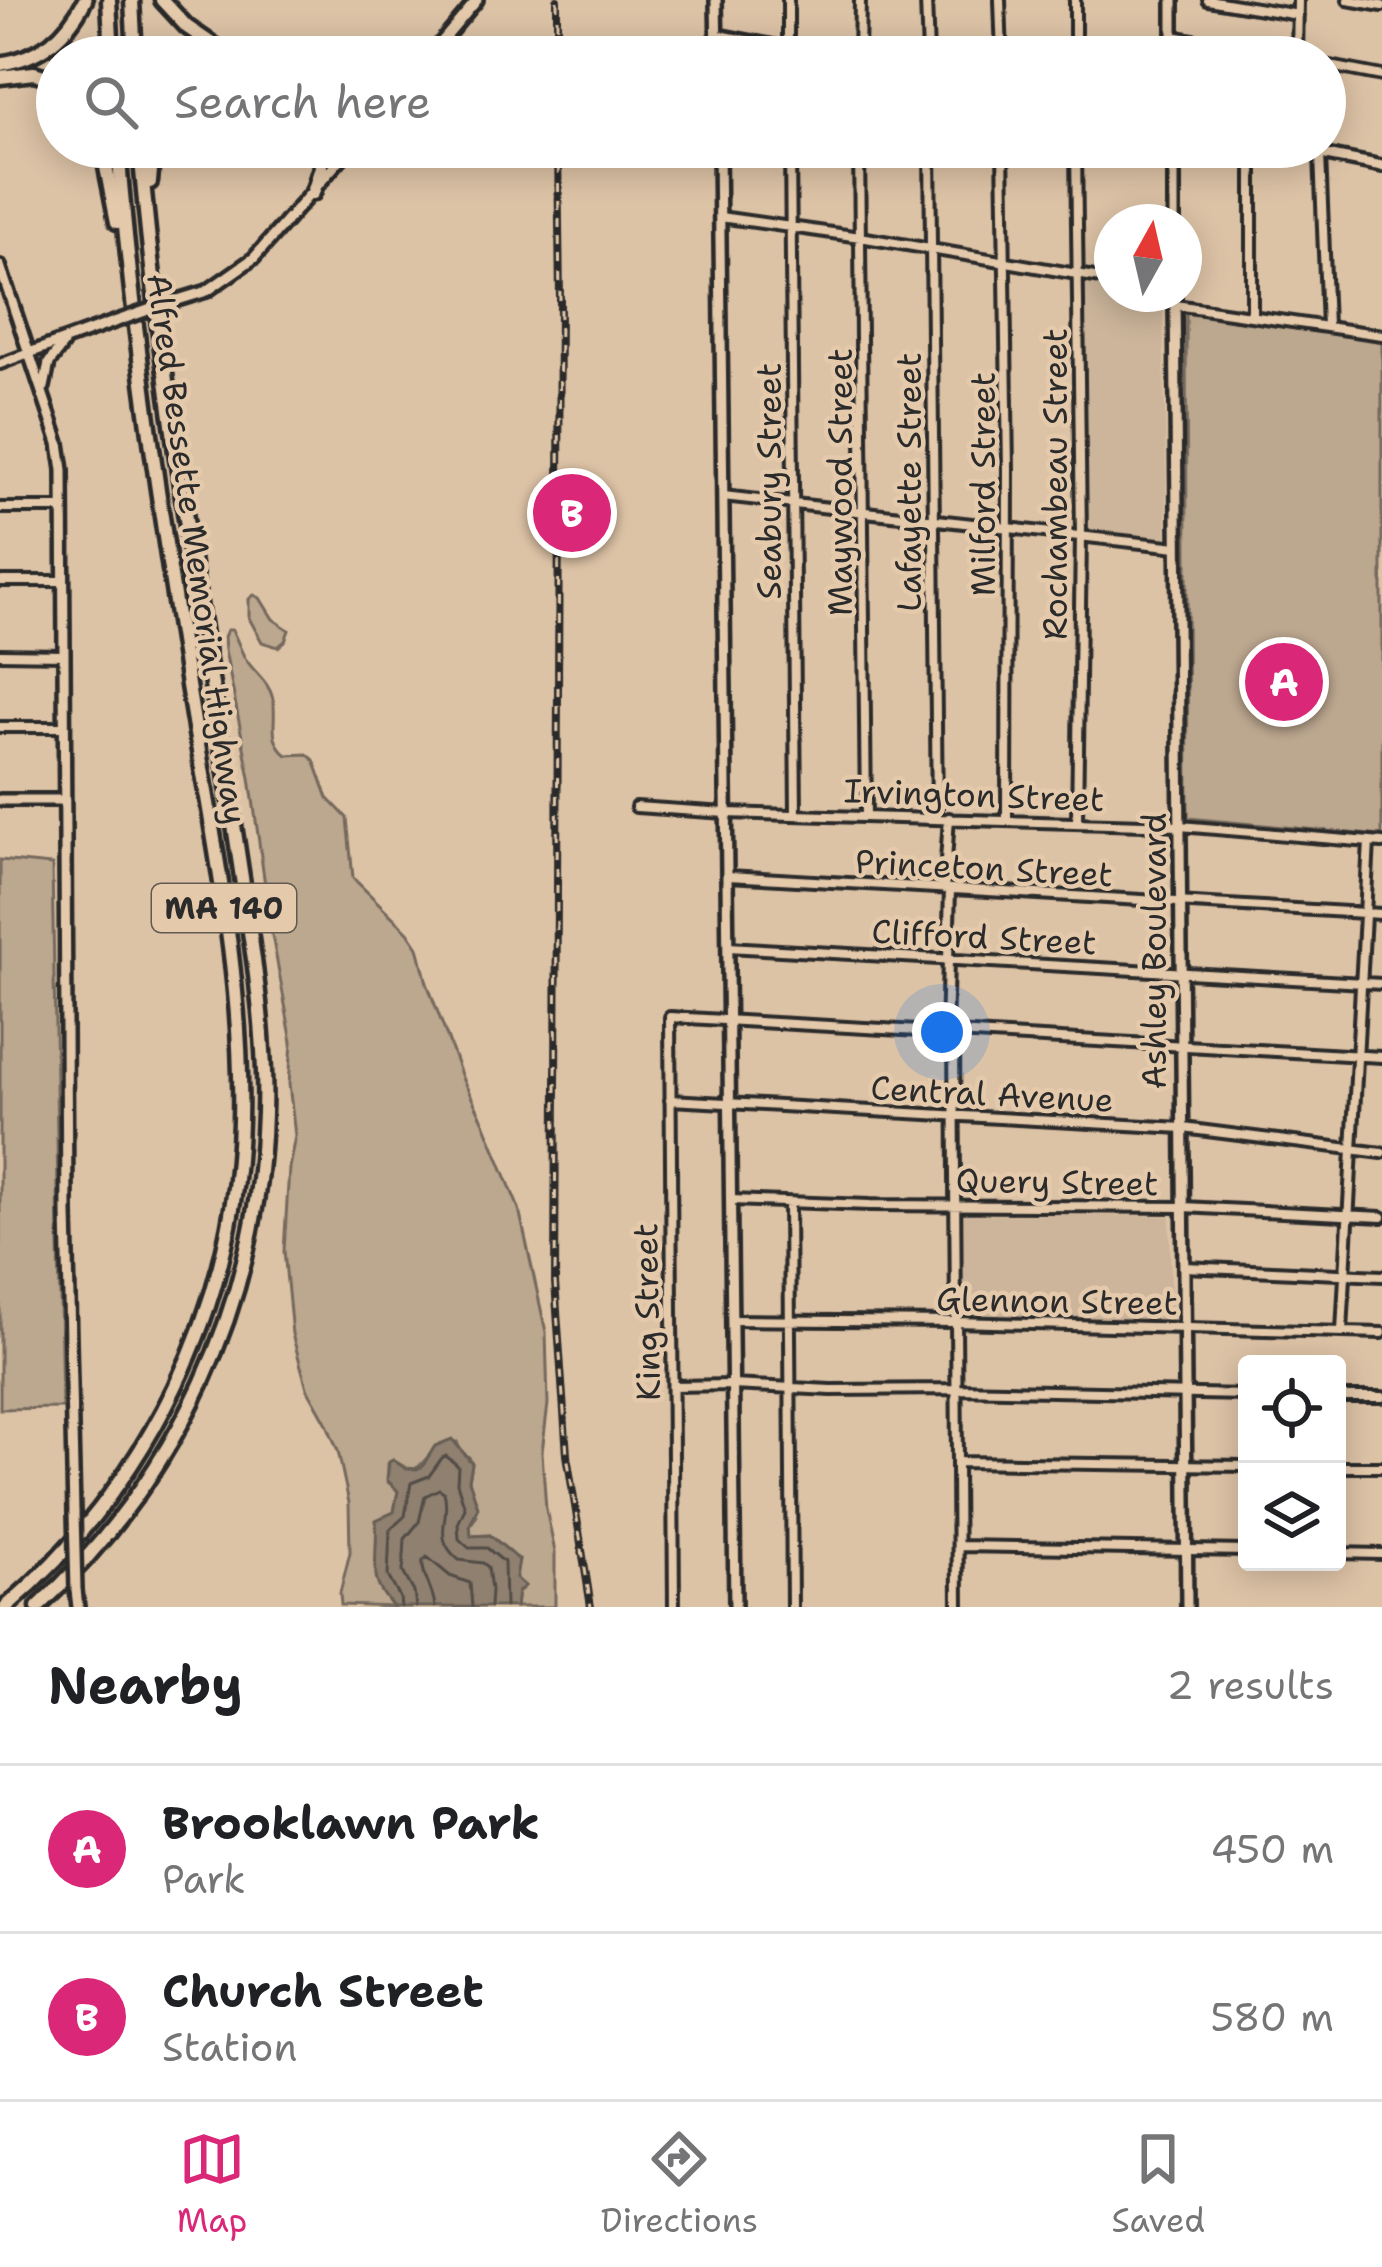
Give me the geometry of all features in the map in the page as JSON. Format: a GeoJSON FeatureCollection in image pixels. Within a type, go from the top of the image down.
{"type":"FeatureCollection","features":[{"type":"Feature","properties":{"kind":"highway"},"geometry":{"type":"LineString","coordinates":[[60,36],[86,0]]}},
{"type":"Feature","properties":{"kind":"highway"},"geometry":{"type":"LineString","coordinates":[[109,0],[111,36]]}},
{"type":"Feature","properties":{"kind":"highway"},"geometry":{"type":"LineString","coordinates":[[132,0],[134,36]]}},
{"type":"Feature","properties":{"kind":"highway"},"geometry":{"type":"LineString","coordinates":[[162,0],[200,36]]}},
{"type":"Feature","properties":{"kind":"highway"},"geometry":{"type":"LineString","coordinates":[[1,74],[36,54]]}},
{"type":"Feature","properties":{"kind":"highway"},"geometry":{"type":"LineString","coordinates":[[1,74],[36,74]]}},
{"type":"Feature","properties":{"kind":"highway"},"geometry":{"type":"LineString","coordinates":[[106,168],[130,284]]}},
{"type":"Feature","properties":{"kind":"highway","name":"Alfred Bessette Memorial Highway"},"geometry":{"type":"LineString","coordinates":[[6,1607],[99,1509],[165,1408],[212,1292],[238,1166],[240,1082],[229,942],[160,511],[120,168]]}},
{"type":"Feature","properties":{"kind":"highway","name":"Alfred Bessette Memorial Highway"},"geometry":{"type":"LineString","coordinates":[[38,1607],[135,1499],[201,1388],[245,1260],[262,1150],[264,1072],[256,967],[175,459],[142,168]]}},
{"type":"Feature","properties":{"kind":"highway"},"geometry":{"type":"LineString","coordinates":[[151,168],[151,261]]}},
{"type":"Feature","properties":{"kind":"highway"},"geometry":{"type":"LineString","coordinates":[[313,193],[320,168]]}},
{"type":"Feature","properties":{"kind":"main road"},"geometry":{"type":"LineString","coordinates":[[447,36],[477,0]]}},
{"type":"Feature","properties":{"kind":"main road"},"geometry":{"type":"LineString","coordinates":[[716,0],[717,35],[721,36]]}},
{"type":"Feature","properties":{"kind":"main road"},"geometry":{"type":"LineString","coordinates":[[1173,0],[1173,36]]}},
{"type":"Feature","properties":{"kind":"main road"},"geometry":{"type":"LineString","coordinates":[[1346,160],[1382,166]]}},
{"type":"Feature","properties":{"kind":"main road"},"geometry":{"type":"LineString","coordinates":[[29,353],[207,291],[248,263],[333,168]]}},
{"type":"Feature","properties":{"kind":"main road"},"geometry":{"type":"LineString","coordinates":[[719,168],[735,1607]]}},
{"type":"Feature","properties":{"kind":"main road"},"geometry":{"type":"LineString","coordinates":[[1174,168],[1174,204]]}},
{"type":"Feature","properties":{"kind":"main road"},"geometry":{"type":"LineString","coordinates":[[0,266],[4,294],[62,452],[67,1213],[78,1607]]}},
{"type":"Feature","properties":{"kind":"main road","name":"Ashley Boulevard"},"geometry":{"type":"LineString","coordinates":[[1175,312],[1187,1607]]}},
{"type":"Feature","properties":{"kind":"main road"},"geometry":{"type":"LineString","coordinates":[[43,394],[50,363],[67,340]]}},
{"type":"Feature","properties":{"kind":"main road"},"geometry":{"type":"LineString","coordinates":[[0,800],[64,800]]}},
{"type":"Feature","properties":{"kind":"street"},"geometry":{"type":"LineString","coordinates":[[788,0],[788,36]]}},
{"type":"Feature","properties":{"kind":"street"},"geometry":{"type":"LineString","coordinates":[[859,36],[860,0]]}},
{"type":"Feature","properties":{"kind":"street"},"geometry":{"type":"LineString","coordinates":[[926,0],[927,36]]}},
{"type":"Feature","properties":{"kind":"street"},"geometry":{"type":"LineString","coordinates":[[1000,0],[1001,36]]}},
{"type":"Feature","properties":{"kind":"street"},"geometry":{"type":"LineString","coordinates":[[1075,0],[1075,36]]}},
{"type":"Feature","properties":{"kind":"street"},"geometry":{"type":"LineString","coordinates":[[1208,0],[1248,3],[1298,15]]}},
{"type":"Feature","properties":{"kind":"street"},"geometry":{"type":"LineString","coordinates":[[1298,0],[1298,36]]}},
{"type":"Feature","properties":{"kind":"street"},"geometry":{"type":"LineString","coordinates":[[1348,0],[1382,7]]}},
{"type":"Feature","properties":{"kind":"street"},"geometry":{"type":"LineString","coordinates":[[1346,69],[1382,76]]}},
{"type":"Feature","properties":{"kind":"street","name":"Seabury Street"},"geometry":{"type":"LineString","coordinates":[[790,168],[796,815]]}},
{"type":"Feature","properties":{"kind":"street","name":"Maywood Street"},"geometry":{"type":"LineString","coordinates":[[859,168],[866,816]]}},
{"type":"Feature","properties":{"kind":"street","name":"Lafayette Street"},"geometry":{"type":"LineString","coordinates":[[930,168],[937,818]]}},
{"type":"Feature","properties":{"kind":"street","name":"Milford Street"},"geometry":{"type":"LineString","coordinates":[[1004,168],[1007,820]]}},
{"type":"Feature","properties":{"kind":"street","name":"Rochambeau Street"},"geometry":{"type":"LineString","coordinates":[[1076,168],[1081,536],[1077,822]]}},
{"type":"Feature","properties":{"kind":"street"},"geometry":{"type":"LineString","coordinates":[[1252,168],[1252,314]]}},
{"type":"Feature","properties":{"kind":"street"},"geometry":{"type":"LineString","coordinates":[[1321,168],[1327,326]]}},
{"type":"Feature","properties":{"kind":"street"},"geometry":{"type":"LineString","coordinates":[[720,217],[1094,277]]}},
{"type":"Feature","properties":{"kind":"street"},"geometry":{"type":"LineString","coordinates":[[1202,305],[1382,335]]}},
{"type":"Feature","properties":{"kind":"street"},"geometry":{"type":"LineString","coordinates":[[0,364],[29,353]]}},
{"type":"Feature","properties":{"kind":"street"},"geometry":{"type":"LineString","coordinates":[[723,496],[1177,547]]}},
{"type":"Feature","properties":{"kind":"street"},"geometry":{"type":"LineString","coordinates":[[0,508],[64,508]]}},
{"type":"Feature","properties":{"kind":"street"},"geometry":{"type":"LineString","coordinates":[[0,580],[64,581]]}},
{"type":"Feature","properties":{"kind":"street"},"geometry":{"type":"LineString","coordinates":[[0,654],[64,655]]}},
{"type":"Feature","properties":{"kind":"street"},"geometry":{"type":"LineString","coordinates":[[0,727],[64,727]]}},
{"type":"Feature","properties":{"kind":"street","name":"Irvington Street"},"geometry":{"type":"LineString","coordinates":[[636,807],[1180,826],[1382,843]]}},
{"type":"Feature","properties":{"kind":"street"},"geometry":{"type":"LineString","coordinates":[[949,818],[947,959],[955,1115],[958,1607]]}},
{"type":"Feature","properties":{"kind":"street"},"geometry":{"type":"LineString","coordinates":[[1342,1331],[1369,842]]}},
{"type":"Feature","properties":{"kind":"street","name":"Princeton Street"},"geometry":{"type":"LineString","coordinates":[[728,876],[1382,914]]}},
{"type":"Feature","properties":{"kind":"street","name":"Clifford Street"},"geometry":{"type":"LineString","coordinates":[[728,947],[1382,984]]}},
{"type":"Feature","properties":{"kind":"street","name":"King Street"},"geometry":{"type":"LineString","coordinates":[[674,1607],[670,1017],[728,1020]]}},
{"type":"Feature","properties":{"kind":"street"},"geometry":{"type":"LineString","coordinates":[[728,1020],[1382,1057]]}},
{"type":"Feature","properties":{"kind":"street","name":"Central Avenue"},"geometry":{"type":"LineString","coordinates":[[670,1100],[1183,1128],[1382,1154]]}},
{"type":"Feature","properties":{"kind":"street","name":"Query Street"},"geometry":{"type":"LineString","coordinates":[[730,1200],[1183,1207],[1382,1217]]}},
{"type":"Feature","properties":{"kind":"street"},"geometry":{"type":"LineString","coordinates":[[789,1203],[792,1607]]}},
{"type":"Feature","properties":{"kind":"street"},"geometry":{"type":"LineString","coordinates":[[1184,1268],[1382,1276]]}},
{"type":"Feature","properties":{"kind":"street","name":"Glennon Street"},"geometry":{"type":"LineString","coordinates":[[732,1320],[1382,1333]]}},
{"type":"Feature","properties":{"kind":"street"},"geometry":{"type":"LineString","coordinates":[[672,1386],[1238,1395]]}},
{"type":"Feature","properties":{"kind":"street"},"geometry":{"type":"LineString","coordinates":[[1346,1397],[1382,1397]]}},
{"type":"Feature","properties":{"kind":"street"},"geometry":{"type":"LineString","coordinates":[[957,1462],[1238,1466]]}},
{"type":"Feature","properties":{"kind":"street"},"geometry":{"type":"LineString","coordinates":[[1346,1467],[1382,1467]]}},
{"type":"Feature","properties":{"kind":"street"},"geometry":{"type":"LineString","coordinates":[[958,1546],[1238,1551]]}},
{"type":"Feature","properties":{"kind":"street"},"geometry":{"type":"LineString","coordinates":[[1346,1553],[1382,1554]]}},
{"type":"Feature","properties":{"kind":"shaded area"},"geometry":{"type":"Polygon","coordinates":[[[1081,281],[1094,283],[1094,312],[1163,312],[1167,538],[1084,531],[1081,281]]]}},
{"type":"Feature","properties":{"kind":"shaded area"},"geometry":{"type":"Polygon","coordinates":[[[1186,313],[1382,341],[1382,836],[1188,818],[1186,313]]]}},
{"type":"Feature","properties":{"kind":"shaded area"},"geometry":{"type":"Polygon","coordinates":[[[254,595],[289,630],[278,647],[262,642],[249,618],[249,599],[254,595]]]}},
{"type":"Feature","properties":{"kind":"shaded area"},"geometry":{"type":"Polygon","coordinates":[[[227,630],[232,630],[245,658],[271,693],[275,736],[281,749],[287,755],[307,754],[314,760],[328,798],[347,818],[353,878],[418,947],[463,1080],[519,1209],[546,1332],[548,1404],[542,1452],[555,1552],[555,1607],[516,1607],[519,1560],[490,1535],[471,1536],[470,1525],[477,1516],[469,1480],[472,1463],[457,1442],[436,1450],[415,1469],[393,1460],[388,1464],[388,1482],[398,1491],[394,1512],[377,1521],[378,1566],[393,1607],[341,1605],[350,1552],[349,1503],[338,1451],[307,1388],[292,1334],[284,1251],[295,1136],[289,1084],[292,1042],[225,650],[227,630]]]}},
{"type":"Feature","properties":{"kind":"shaded area"},"geometry":{"type":"Polygon","coordinates":[[[0,860],[52,865],[62,1408],[0,1409],[0,860]]]}},
{"type":"Feature","properties":{"kind":"shaded area"},"geometry":{"type":"Polygon","coordinates":[[[963,1214],[1170,1216],[1171,1320],[964,1316],[963,1214]]]}},
{"type":"Feature","properties":{"kind":"water"},"geometry":{"type":"Polygon","coordinates":[[[452,1439],[472,1463],[469,1480],[478,1507],[471,1536],[490,1535],[519,1560],[516,1578],[525,1586],[518,1592],[516,1607],[393,1607],[378,1585],[376,1520],[394,1512],[398,1491],[387,1480],[389,1462],[417,1469],[435,1446],[452,1439]]]}},
{"type":"Feature","properties":{"kind":"railway"},"geometry":{"type":"LineString","coordinates":[[557,0],[557,36]]}},
{"type":"Feature","properties":{"kind":"railway"},"geometry":{"type":"LineString","coordinates":[[558,168],[555,1282],[567,1455],[591,1607]]}},
{"type":"Feature","properties":{"kind":"place","name":"Church Street"},"geometry":{"type":"Point","coordinates":[572,513]}},
{"type":"Feature","properties":{"kind":"place","name":"Brooklawn Park"},"geometry":{"type":"Point","coordinates":[1284,682]}}]}
